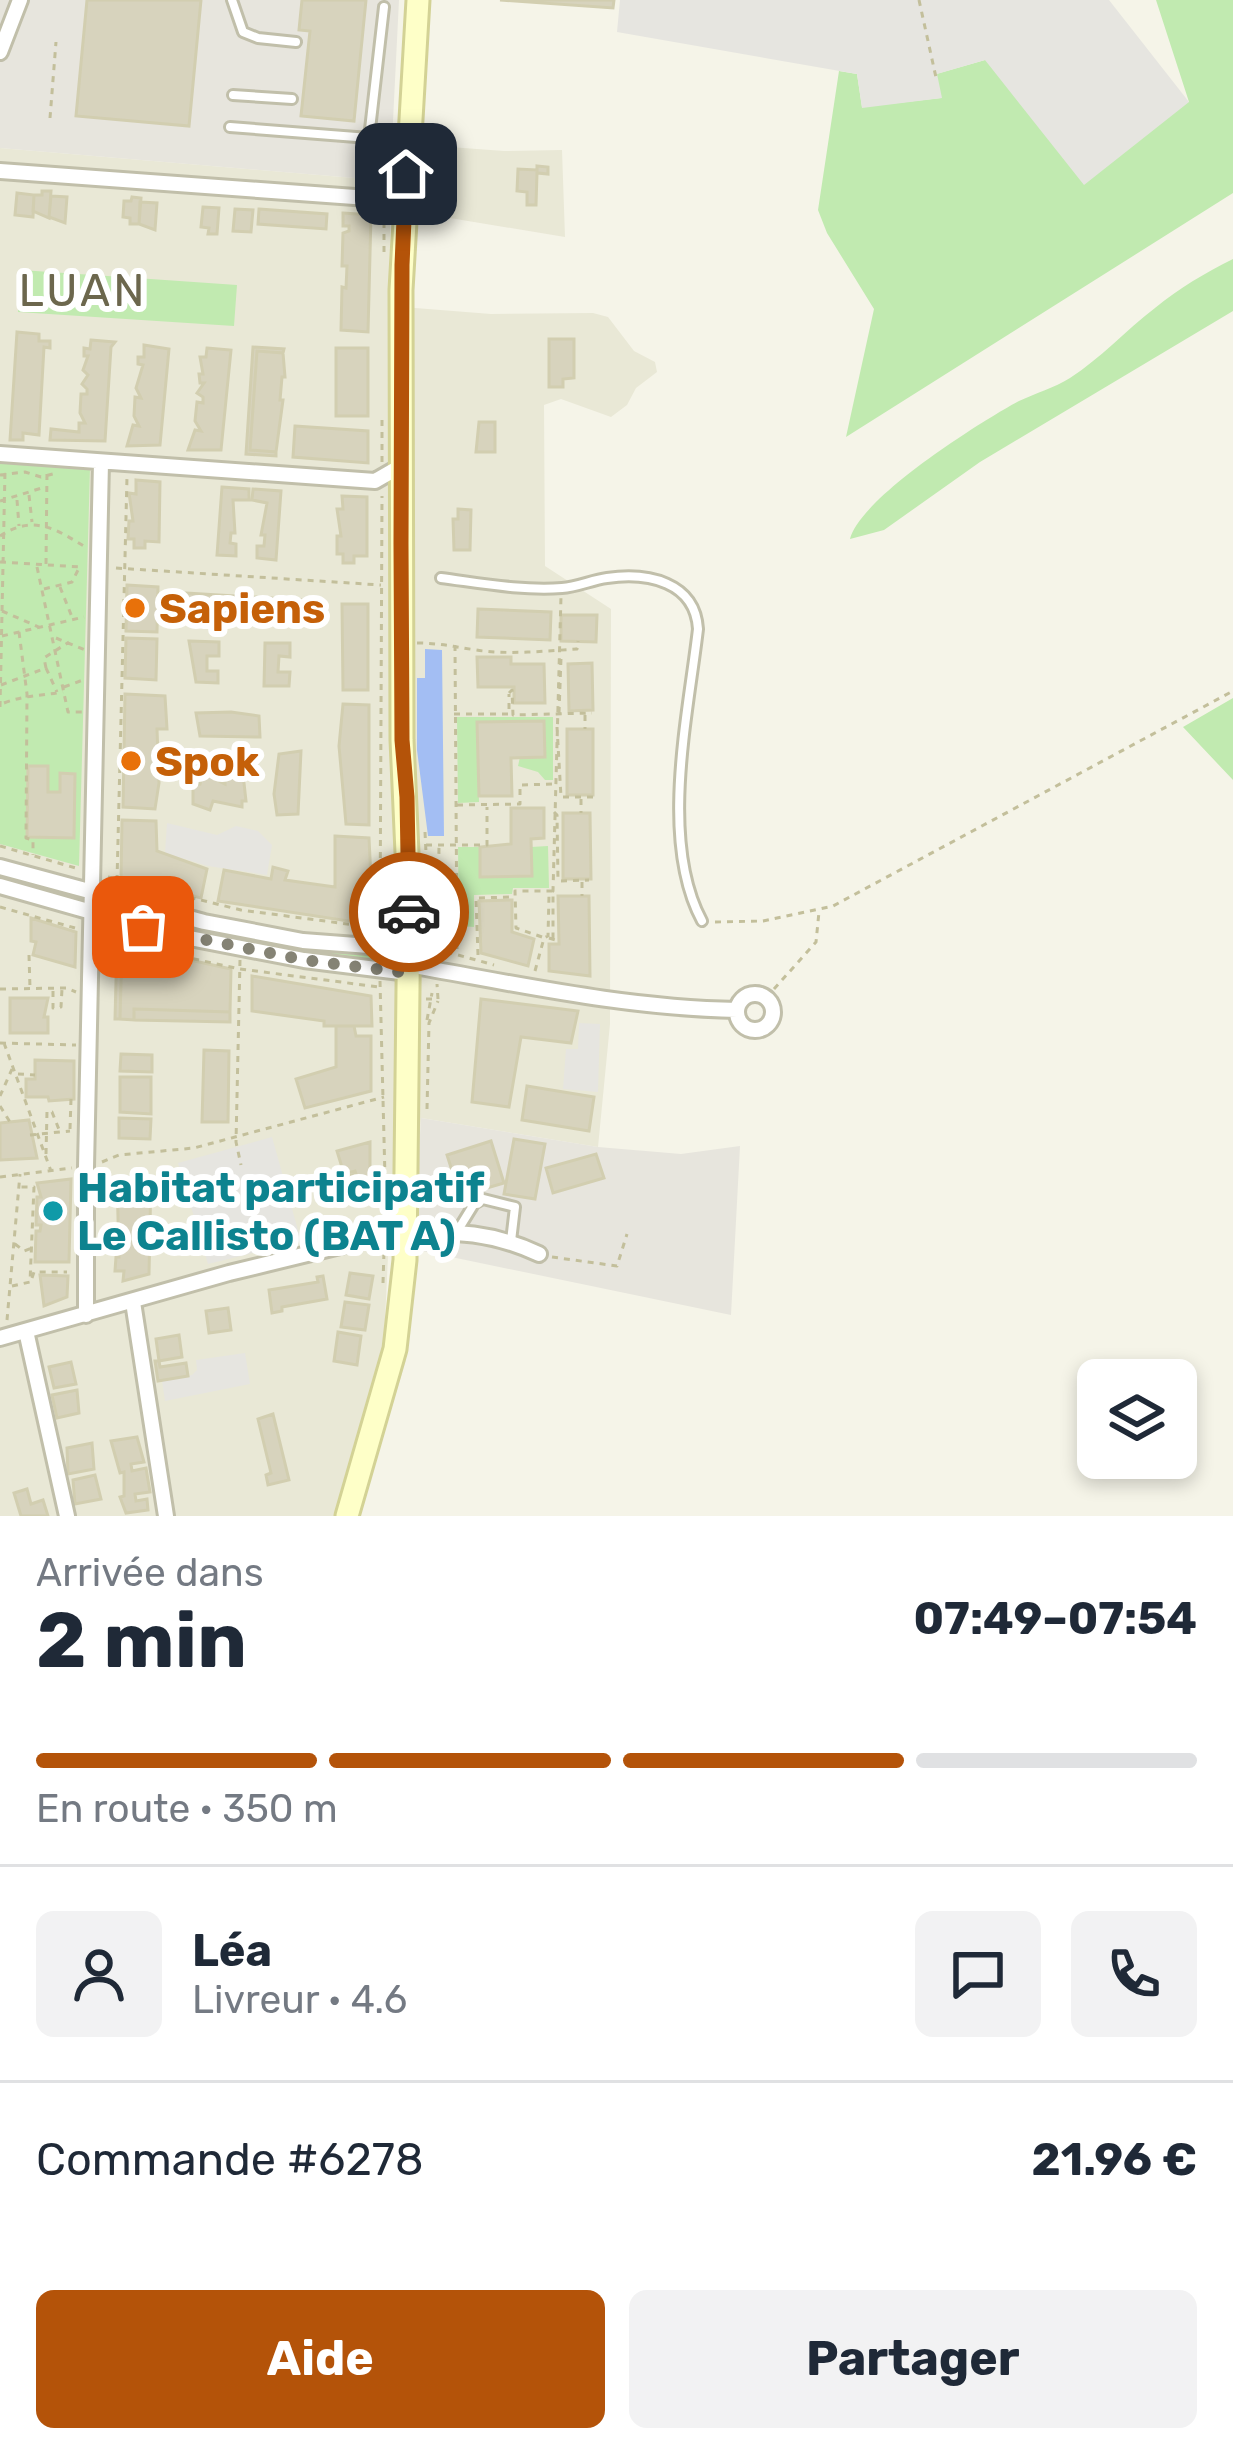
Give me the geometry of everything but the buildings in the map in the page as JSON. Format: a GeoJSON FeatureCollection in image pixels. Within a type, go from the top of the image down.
{"type":"FeatureCollection","features":[{"type":"Feature","properties":{"kind":"main road"},"geometry":{"type":"LineString","coordinates":[[347,1516],[395,1349],[409,955],[407,797],[391,472],[418,0]]}},
{"type":"Feature","properties":{"kind":"street"},"geometry":{"type":"LineString","coordinates":[[0,52],[20,0]]}},
{"type":"Feature","properties":{"kind":"street"},"geometry":{"type":"LineString","coordinates":[[0,172],[382,199],[404,212]]}},
{"type":"Feature","properties":{"kind":"street"},"geometry":{"type":"LineString","coordinates":[[7,454],[391,472]]}},
{"type":"Feature","properties":{"kind":"street"},"geometry":{"type":"LineString","coordinates":[[86,1315],[100,461]]}},
{"type":"Feature","properties":{"kind":"street"},"geometry":{"type":"LineString","coordinates":[[0,867],[241,929],[377,947],[544,992],[737,1010]]}},
{"type":"Feature","properties":{"kind":"street"},"geometry":{"type":"LineString","coordinates":[[0,886],[92,914],[241,949],[377,970],[409,955]]}},
{"type":"Feature","properties":{"kind":"street"},"geometry":{"type":"LineString","coordinates":[[746,996],[766,998],[773,1013],[764,1027],[748,1028],[739,1021],[737,1010],[746,996]]}},
{"type":"Feature","properties":{"kind":"street"},"geometry":{"type":"LineString","coordinates":[[0,1338],[399,1232],[458,1230],[511,1242],[538,1254]]}},
{"type":"Feature","properties":{"kind":"street"},"geometry":{"type":"LineString","coordinates":[[133,1302],[166,1516]]}},
{"type":"Feature","properties":{"kind":"street"},"geometry":{"type":"LineString","coordinates":[[26,1331],[67,1516]]}},
{"type":"Feature","properties":{"kind":"lane"},"geometry":{"type":"LineString","coordinates":[[232,0],[243,32],[296,42]]}},
{"type":"Feature","properties":{"kind":"lane"},"geometry":{"type":"LineString","coordinates":[[230,127],[369,138],[384,7]]}},
{"type":"Feature","properties":{"kind":"lane"},"geometry":{"type":"LineString","coordinates":[[233,94],[292,99]]}},
{"type":"Feature","properties":{"kind":"lane"},"geometry":{"type":"LineString","coordinates":[[441,578],[563,588],[612,577],[675,585],[689,596],[698,629],[679,795],[688,895],[702,921]]}},
{"type":"Feature","properties":{"kind":"lane"},"geometry":{"type":"LineString","coordinates":[[458,1230],[474,1204],[483,1199],[515,1207],[511,1242]]}},
{"type":"Feature","properties":{"kind":"path"},"geometry":{"type":"LineString","coordinates":[[920,0],[937,82]]}},
{"type":"Feature","properties":{"kind":"path"},"geometry":{"type":"LineString","coordinates":[[50,118],[56,42]]}},
{"type":"Feature","properties":{"kind":"path"},"geometry":{"type":"LineString","coordinates":[[7,454],[14,460],[5,460],[3,476],[0,706],[27,694],[62,691],[96,675]]}},
{"type":"Feature","properties":{"kind":"path"},"geometry":{"type":"LineString","coordinates":[[46,565],[48,457]]}},
{"type":"Feature","properties":{"kind":"path"},"geometry":{"type":"LineString","coordinates":[[117,894],[127,463]]}},
{"type":"Feature","properties":{"kind":"path"},"geometry":{"type":"LineString","coordinates":[[3,476],[65,472]]}},
{"type":"Feature","properties":{"kind":"path"},"geometry":{"type":"LineString","coordinates":[[377,947],[381,929],[383,585],[391,472]]}},
{"type":"Feature","properties":{"kind":"path"},"geometry":{"type":"LineString","coordinates":[[2,500],[47,486]]}},
{"type":"Feature","properties":{"kind":"path"},"geometry":{"type":"LineString","coordinates":[[29,494],[32,525]]}},
{"type":"Feature","properties":{"kind":"path"},"geometry":{"type":"LineString","coordinates":[[17,498],[19,526]]}},
{"type":"Feature","properties":{"kind":"path"},"geometry":{"type":"LineString","coordinates":[[2,535],[19,526],[47,524],[99,562],[124,568],[383,585]]}},
{"type":"Feature","properties":{"kind":"path"},"geometry":{"type":"LineString","coordinates":[[2,562],[80,567],[99,562]]}},
{"type":"Feature","properties":{"kind":"path"},"geometry":{"type":"LineString","coordinates":[[36,565],[68,712],[85,712]]}},
{"type":"Feature","properties":{"kind":"path"},"geometry":{"type":"LineString","coordinates":[[43,590],[72,582],[80,567]]}},
{"type":"Feature","properties":{"kind":"path"},"geometry":{"type":"LineString","coordinates":[[60,585],[74,620]]}},
{"type":"Feature","properties":{"kind":"path"},"geometry":{"type":"LineString","coordinates":[[558,797],[560,602]]}},
{"type":"Feature","properties":{"kind":"path"},"geometry":{"type":"LineString","coordinates":[[2,610],[43,628]]}},
{"type":"Feature","properties":{"kind":"path"},"geometry":{"type":"LineString","coordinates":[[2,636],[98,614]]}},
{"type":"Feature","properties":{"kind":"path"},"geometry":{"type":"LineString","coordinates":[[19,632],[27,694],[26,838],[33,840],[33,855]]}},
{"type":"Feature","properties":{"kind":"path"},"geometry":{"type":"LineString","coordinates":[[54,638],[96,653]]}},
{"type":"Feature","properties":{"kind":"path"},"geometry":{"type":"LineString","coordinates":[[410,644],[455,645],[478,651],[558,650],[577,649],[578,641]]}},
{"type":"Feature","properties":{"kind":"path"},"geometry":{"type":"LineString","coordinates":[[62,691],[44,658],[69,642]]}},
{"type":"Feature","properties":{"kind":"path"},"geometry":{"type":"LineString","coordinates":[[455,645],[457,950]]}},
{"type":"Feature","properties":{"kind":"path"},"geometry":{"type":"LineString","coordinates":[[1,685],[46,668]]}},
{"type":"Feature","properties":{"kind":"path"},"geometry":{"type":"LineString","coordinates":[[454,715],[509,714],[508,690],[512,690],[513,715],[592,713]]}},
{"type":"Feature","properties":{"kind":"path"},"geometry":{"type":"LineString","coordinates":[[702,921],[763,921],[820,910],[1233,691]]}},
{"type":"Feature","properties":{"kind":"path"},"geometry":{"type":"LineString","coordinates":[[585,713],[585,729]]}},
{"type":"Feature","properties":{"kind":"path"},"geometry":{"type":"LineString","coordinates":[[535,971],[551,939],[549,896],[555,881],[553,812],[558,797],[560,733],[556,726]]}},
{"type":"Feature","properties":{"kind":"path"},"geometry":{"type":"LineString","coordinates":[[455,755],[462,755]]}},
{"type":"Feature","properties":{"kind":"path"},"geometry":{"type":"LineString","coordinates":[[455,784],[463,784]]}},
{"type":"Feature","properties":{"kind":"path"},"geometry":{"type":"LineString","coordinates":[[455,805],[520,804],[520,785],[556,784]]}},
{"type":"Feature","properties":{"kind":"path"},"geometry":{"type":"LineString","coordinates":[[558,797],[593,796]]}},
{"type":"Feature","properties":{"kind":"path"},"geometry":{"type":"LineString","coordinates":[[581,797],[581,813]]}},
{"type":"Feature","properties":{"kind":"path"},"geometry":{"type":"LineString","coordinates":[[422,844],[487,845],[487,805]]}},
{"type":"Feature","properties":{"kind":"path"},"geometry":{"type":"LineString","coordinates":[[434,926],[439,844]]}},
{"type":"Feature","properties":{"kind":"path"},"geometry":{"type":"LineString","coordinates":[[0,846],[86,871]]}},
{"type":"Feature","properties":{"kind":"path"},"geometry":{"type":"LineString","coordinates":[[96,872],[241,910],[381,929],[409,955],[433,941],[451,953],[508,969]]}},
{"type":"Feature","properties":{"kind":"path"},"geometry":{"type":"LineString","coordinates":[[456,876],[464,876]]}},
{"type":"Feature","properties":{"kind":"path"},"geometry":{"type":"LineString","coordinates":[[581,880],[582,896]]}},
{"type":"Feature","properties":{"kind":"path"},"geometry":{"type":"LineString","coordinates":[[555,881],[589,880]]}},
{"type":"Feature","properties":{"kind":"path"},"geometry":{"type":"LineString","coordinates":[[551,939],[516,928],[515,891],[553,891]]}},
{"type":"Feature","properties":{"kind":"path"},"geometry":{"type":"LineString","coordinates":[[478,955],[476,898],[515,897]]}},
{"type":"Feature","properties":{"kind":"path"},"geometry":{"type":"LineString","coordinates":[[0,907],[116,942],[240,969],[381,988]]}},
{"type":"Feature","properties":{"kind":"path"},"geometry":{"type":"LineString","coordinates":[[766,998],[816,941],[820,910]]}},
{"type":"Feature","properties":{"kind":"path"},"geometry":{"type":"LineString","coordinates":[[116,927],[116,942]]}},
{"type":"Feature","properties":{"kind":"path"},"geometry":{"type":"LineString","coordinates":[[28,955],[30,990]]}},
{"type":"Feature","properties":{"kind":"path"},"geometry":{"type":"LineString","coordinates":[[240,969],[236,1140],[241,1165]]}},
{"type":"Feature","properties":{"kind":"path"},"geometry":{"type":"LineString","coordinates":[[377,970],[399,1232],[382,1299]]}},
{"type":"Feature","properties":{"kind":"path"},"geometry":{"type":"LineString","coordinates":[[526,974],[544,978]]}},
{"type":"Feature","properties":{"kind":"path"},"geometry":{"type":"LineString","coordinates":[[0,989],[90,994]]}},
{"type":"Feature","properties":{"kind":"path"},"geometry":{"type":"LineString","coordinates":[[53,990],[53,1008],[62,1007],[62,989]]}},
{"type":"Feature","properties":{"kind":"path"},"geometry":{"type":"LineString","coordinates":[[427,1109],[429,1023],[438,999]]}},
{"type":"Feature","properties":{"kind":"path"},"geometry":{"type":"LineString","coordinates":[[51,1171],[2,1043],[89,1046]]}},
{"type":"Feature","properties":{"kind":"path"},"geometry":{"type":"LineString","coordinates":[[0,1096],[13,1067]]}},
{"type":"Feature","properties":{"kind":"path"},"geometry":{"type":"LineString","coordinates":[[16,1074],[35,1075]]}},
{"type":"Feature","properties":{"kind":"path"},"geometry":{"type":"LineString","coordinates":[[91,1167],[119,1155],[236,1140],[386,1097]]}},
{"type":"Feature","properties":{"kind":"path"},"geometry":{"type":"LineString","coordinates":[[34,1135],[71,1131],[71,1099]]}},
{"type":"Feature","properties":{"kind":"path"},"geometry":{"type":"LineString","coordinates":[[0,1106],[10,1122]]}},
{"type":"Feature","properties":{"kind":"path"},"geometry":{"type":"LineString","coordinates":[[46,1157],[47,1111],[52,1112],[60,1132]]}},
{"type":"Feature","properties":{"kind":"path"},"geometry":{"type":"LineString","coordinates":[[0,1177],[80,1168]]}},
{"type":"Feature","properties":{"kind":"path"},"geometry":{"type":"LineString","coordinates":[[7,1320],[20,1174]]}},
{"type":"Feature","properties":{"kind":"path"},"geometry":{"type":"LineString","coordinates":[[10,1287],[30,1282],[34,1187],[19,1187]]}},
{"type":"Feature","properties":{"kind":"path"},"geometry":{"type":"LineString","coordinates":[[538,1254],[617,1265],[627,1234]]}},
{"type":"Feature","properties":{"kind":"path"},"geometry":{"type":"LineString","coordinates":[[14,1243],[25,1251],[32,1248]]}},
{"type":"Feature","properties":{"kind":"path"},"geometry":{"type":"LineString","coordinates":[[31,1258],[37,1272]]}},
{"type":"Feature","properties":{"kind":"path"},"geometry":{"type":"LineString","coordinates":[[30,1278],[37,1272],[67,1272]]}},
{"type":"Feature","properties":{"kind":"shaded area"},"geometry":{"type":"Polygon","coordinates":[[[0,0],[399,0],[390,181],[0,148],[0,0]]]}},
{"type":"Feature","properties":{"kind":"shaded area"},"geometry":{"type":"Polygon","coordinates":[[[620,0],[1109,0],[1189,102],[1084,185],[985,60],[937,74],[942,98],[862,108],[857,74],[617,32],[620,0]]]}},
{"type":"Feature","properties":{"kind":"shaded area"},"geometry":{"type":"Polygon","coordinates":[[[423,145],[562,150],[565,237],[420,213],[423,145]]]}},
{"type":"Feature","properties":{"kind":"shaded area"},"geometry":{"type":"Polygon","coordinates":[[[0,148],[390,181],[390,306],[491,314],[593,313],[608,317],[634,351],[655,362],[657,372],[611,417],[561,399],[544,405],[545,566],[611,609],[610,1024],[598,1147],[421,1118],[413,1249],[388,1256],[383,1364],[406,1360],[359,1516],[0,1516],[0,148]]]}},
{"type":"Feature","properties":{"kind":"shaded area"},"geometry":{"type":"Polygon","coordinates":[[[167,823],[217,835],[236,826],[258,831],[272,845],[267,875],[208,866],[165,853],[167,823]]]}},
{"type":"Feature","properties":{"kind":"shaded area"},"geometry":{"type":"Polygon","coordinates":[[[579,1023],[600,1024],[598,1092],[563,1089],[566,1049],[578,1049],[579,1023]]]}},
{"type":"Feature","properties":{"kind":"shaded area"},"geometry":{"type":"Polygon","coordinates":[[[421,1118],[598,1147],[681,1154],[740,1146],[731,1315],[413,1249],[421,1118]]]}},
{"type":"Feature","properties":{"kind":"shaded area"},"geometry":{"type":"Polygon","coordinates":[[[272,1137],[301,1241],[208,1264],[178,1163],[272,1137]]]}},
{"type":"Feature","properties":{"kind":"shaded area"},"geometry":{"type":"Polygon","coordinates":[[[245,1353],[250,1384],[165,1401],[162,1381],[192,1375],[196,1360],[245,1353]]]}},
{"type":"Feature","properties":{"kind":"green space"},"geometry":{"type":"Polygon","coordinates":[[[1156,0],[1233,0],[1233,193],[846,437],[874,309],[818,210],[839,71],[857,74],[862,107],[941,98],[936,74],[985,60],[1189,102],[1156,0]]]}},
{"type":"Feature","properties":{"kind":"green space"},"geometry":{"type":"Polygon","coordinates":[[[1233,259],[1233,311],[980,462],[884,530],[850,539],[875,503],[924,462],[1001,411],[1070,378],[1173,294],[1233,259]]]}},
{"type":"Feature","properties":{"kind":"green space"},"geometry":{"type":"Polygon","coordinates":[[[21,270],[237,285],[234,326],[18,312],[21,270]]]}},
{"type":"Feature","properties":{"kind":"green space"},"geometry":{"type":"Polygon","coordinates":[[[0,461],[90,468],[79,866],[0,844],[0,461]]]}},
{"type":"Feature","properties":{"kind":"green space"},"geometry":{"type":"Polygon","coordinates":[[[1233,698],[1233,780],[1183,727],[1233,698]]]}},
{"type":"Feature","properties":{"kind":"green space"},"geometry":{"type":"Polygon","coordinates":[[[457,717],[553,717],[553,780],[518,766],[520,757],[545,756],[544,721],[477,723],[479,802],[458,803],[457,717]]]}},
{"type":"Feature","properties":{"kind":"green space"},"geometry":{"type":"Polygon","coordinates":[[[548,846],[549,888],[474,895],[474,927],[459,926],[458,847],[480,847],[481,877],[531,876],[531,847],[548,846]]]}},
{"type":"Feature","properties":{"kind":"green space"},"geometry":{"type":"Polygon","coordinates":[[[121,906],[388,954],[393,959],[388,964],[280,952],[120,917],[121,906]]]}},
{"type":"Feature","properties":{"kind":"water"},"geometry":{"type":"Polygon","coordinates":[[[425,649],[442,650],[444,836],[428,836],[417,750],[417,678],[425,678],[425,649]]]}},
{"type":"Feature","properties":{"kind":"way so far"},"geometry":{"type":"LineString","coordinates":[[143,927],[304,960],[408,973],[409,912]]}},
{"type":"Feature","properties":{"kind":"place","name":"Sapiens"},"geometry":{"type":"Point","coordinates":[135,608]}},
{"type":"Feature","properties":{"kind":"place","name":"Spok"},"geometry":{"type":"Point","coordinates":[131,761]}},
{"type":"Feature","properties":{"kind":"place","name":"Habitat participatif Le Callisto (BAT A)"},"geometry":{"type":"Point","coordinates":[53,1211]}},
{"type":"Feature","properties":{"kind":"district","name":"LUAN"},"geometry":{"type":"Point","coordinates":[83,290]}},
{"type":"Feature","properties":{"kind":"route"},"geometry":{"type":"LineString","coordinates":[[406,174],[401,544],[409,912]]}}]}
